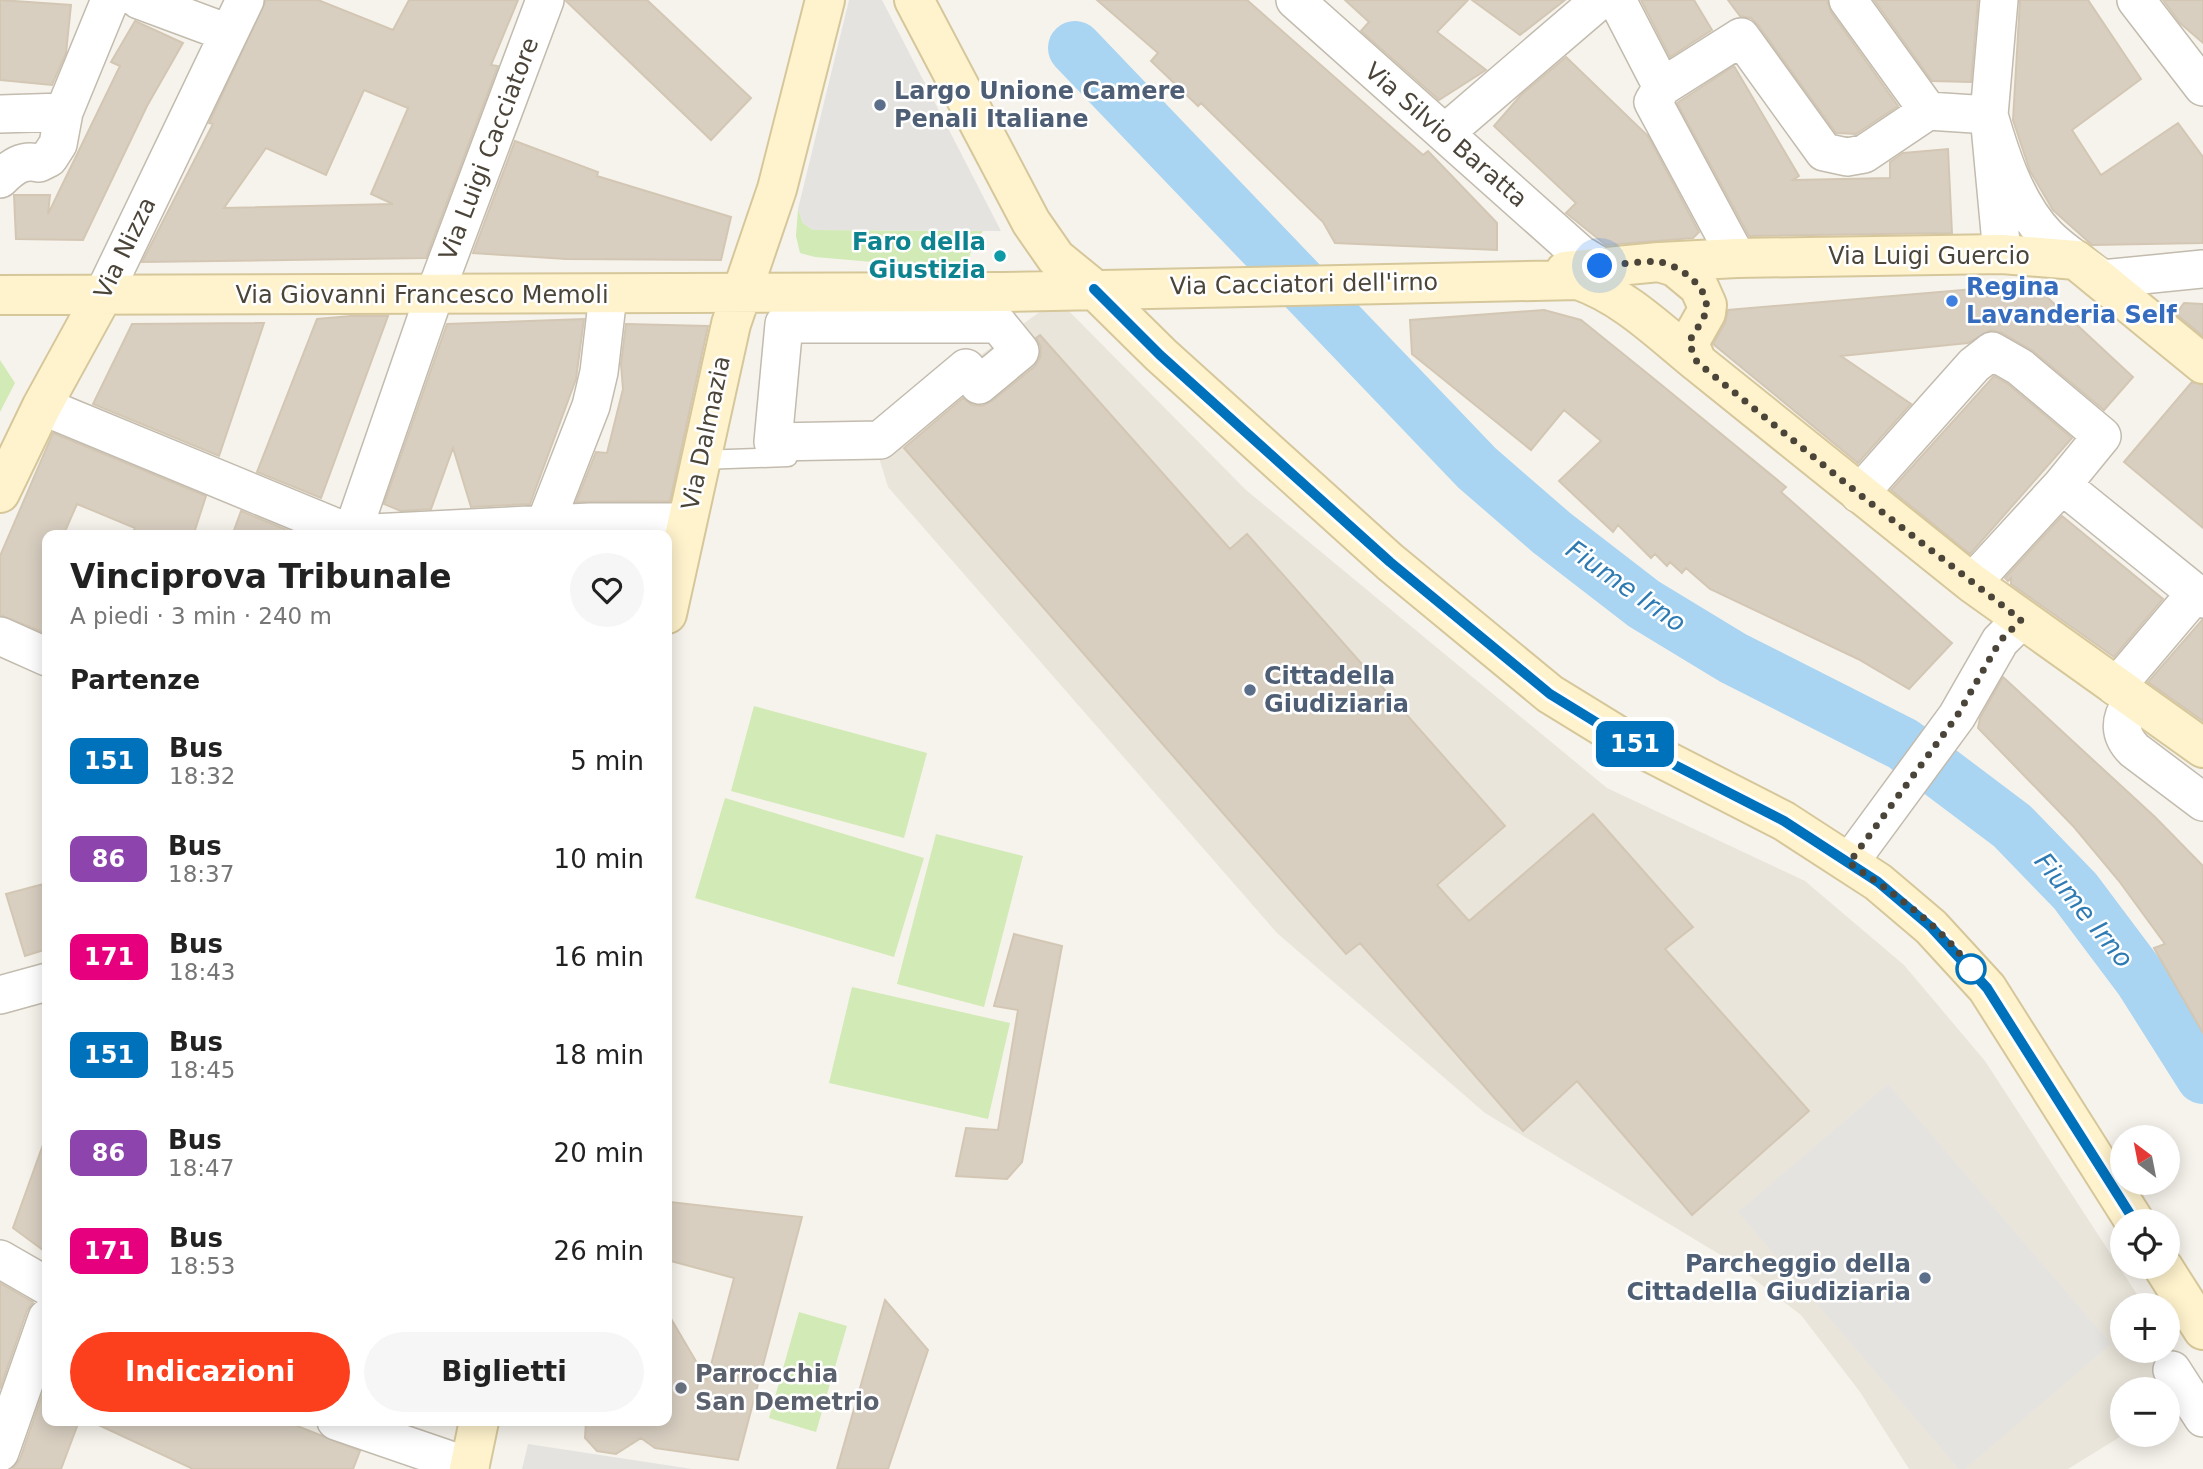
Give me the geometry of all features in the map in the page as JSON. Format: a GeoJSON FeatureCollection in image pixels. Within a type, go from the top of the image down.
{"type":"FeatureCollection","features":[{"type":"Feature","properties":{"kind":"main road","name":"Via Dalmazia"},"geometry":{"type":"LineString","coordinates":[[672,591],[735,309],[777,189],[825,0]]}},
{"type":"Feature","properties":{"kind":"main road"},"geometry":{"type":"LineString","coordinates":[[914,0],[1031,222],[1056,258],[1094,289],[1160,355],[1390,562],[1550,694],[1620,737],[1784,821],[1878,882],[1931,927],[1987,988],[2127,1209]]}},
{"type":"Feature","properties":{"kind":"main road","name":"Via Cacciatori dell'irno"},"geometry":{"type":"LineString","coordinates":[[1003,292],[1021,287],[1035,276],[1041,263],[1031,222]]}},
{"type":"Feature","properties":{"kind":"main road","name":"Via Luigi Guercio"},"geometry":{"type":"LineString","coordinates":[[1660,262],[1737,258],[2002,254],[2076,260],[2203,364]]}},
{"type":"Feature","properties":{"kind":"main road"},"geometry":{"type":"LineString","coordinates":[[1597,274],[1660,262],[1675,267],[1699,286],[1706,299],[1706,313],[1689,343],[1697,362]]}},
{"type":"Feature","properties":{"kind":"main road","name":"Via Cacciatori dell'irno"},"geometry":{"type":"LineString","coordinates":[[735,309],[1003,292],[1538,279],[1597,274]]}},
{"type":"Feature","properties":{"kind":"main road","name":"Via Silvio Baratta"},"geometry":{"type":"LineString","coordinates":[[1597,274],[1697,362],[1972,583],[2203,748]]}},
{"type":"Feature","properties":{"kind":"main road"},"geometry":{"type":"LineString","coordinates":[[1160,355],[1144,326],[1146,305],[1155,297],[1203,287]]}},
{"type":"Feature","properties":{"kind":"main road","name":"Via Nizza"},"geometry":{"type":"LineString","coordinates":[[0,493],[42,406],[104,293]]}},
{"type":"Feature","properties":{"kind":"main road","name":"Via Giovanni Francesco Memoli"},"geometry":{"type":"LineString","coordinates":[[0,295],[608,295],[735,309]]}},
{"type":"Feature","properties":{"kind":"main road"},"geometry":{"type":"LineString","coordinates":[[2172,1279],[2203,1329]]}},
{"type":"Feature","properties":{"kind":"main road"},"geometry":{"type":"LineString","coordinates":[[470,1468],[478,1426]]}},
{"type":"Feature","properties":{"kind":"street"},"geometry":{"type":"LineString","coordinates":[[0,179],[12,167],[27,160],[39,163],[49,158],[58,145],[64,112],[110,0]]}},
{"type":"Feature","properties":{"kind":"street"},"geometry":{"type":"LineString","coordinates":[[139,0],[228,33]]}},
{"type":"Feature","properties":{"kind":"street","name":"Via Nizza"},"geometry":{"type":"LineString","coordinates":[[104,293],[245,0]]}},
{"type":"Feature","properties":{"kind":"street","name":"Via Luigi Cacciatore"},"geometry":{"type":"LineString","coordinates":[[353,530],[434,296],[545,0]]}},
{"type":"Feature","properties":{"kind":"street","name":"Via Silvio Baratta"},"geometry":{"type":"LineString","coordinates":[[1295,0],[1580,254],[1597,274]]}},
{"type":"Feature","properties":{"kind":"street"},"geometry":{"type":"LineString","coordinates":[[1445,132],[1600,0]]}},
{"type":"Feature","properties":{"kind":"street"},"geometry":{"type":"LineString","coordinates":[[1617,0],[1662,87]]}},
{"type":"Feature","properties":{"kind":"street"},"geometry":{"type":"LineString","coordinates":[[1848,0],[1928,111]]}},
{"type":"Feature","properties":{"kind":"street"},"geometry":{"type":"LineString","coordinates":[[1999,0],[1989,115],[2002,254]]}},
{"type":"Feature","properties":{"kind":"street"},"geometry":{"type":"LineString","coordinates":[[2136,0],[2203,87]]}},
{"type":"Feature","properties":{"kind":"street"},"geometry":{"type":"LineString","coordinates":[[1737,258],[1653,102],[1662,87],[1741,37],[1824,152],[1847,157],[1864,154],[1928,111],[1989,115]]}},
{"type":"Feature","properties":{"kind":"street"},"geometry":{"type":"LineString","coordinates":[[0,114],[64,112]]}},
{"type":"Feature","properties":{"kind":"street"},"geometry":{"type":"LineString","coordinates":[[1989,115],[2003,160],[2035,220],[2047,236],[2102,279],[2203,269]]}},
{"type":"Feature","properties":{"kind":"street"},"geometry":{"type":"LineString","coordinates":[[545,524],[591,406],[599,372],[608,295]]}},
{"type":"Feature","properties":{"kind":"street"},"geometry":{"type":"LineString","coordinates":[[735,309],[784,324],[998,324],[1020,351],[979,385],[966,368],[880,440],[773,442],[784,324]]}},
{"type":"Feature","properties":{"kind":"street"},"geometry":{"type":"LineString","coordinates":[[1859,494],[1974,365],[1992,351],[2020,367],[2102,436],[2062,485],[1972,583]]}},
{"type":"Feature","properties":{"kind":"street"},"geometry":{"type":"LineString","coordinates":[[42,406],[339,530]]}},
{"type":"Feature","properties":{"kind":"street"},"geometry":{"type":"LineString","coordinates":[[2062,485],[2199,597],[2127,695],[2131,704],[2123,716],[2125,739],[2134,750],[2203,802]]}},
{"type":"Feature","properties":{"kind":"street"},"geometry":{"type":"LineString","coordinates":[[439,530],[545,524],[589,529],[687,522]]}},
{"type":"Feature","properties":{"kind":"street"},"geometry":{"type":"LineString","coordinates":[[1849,863],[1957,716],[2000,641],[2021,620]]}},
{"type":"Feature","properties":{"kind":"street"},"geometry":{"type":"LineString","coordinates":[[0,636],[42,655]]}},
{"type":"Feature","properties":{"kind":"street"},"geometry":{"type":"LineString","coordinates":[[0,995],[42,983]]}},
{"type":"Feature","properties":{"kind":"street"},"geometry":{"type":"LineString","coordinates":[[0,1259],[42,1283]]}},
{"type":"Feature","properties":{"kind":"street"},"geometry":{"type":"LineString","coordinates":[[0,1452],[42,1332]]}},
{"type":"Feature","properties":{"kind":"street"},"geometry":{"type":"LineString","coordinates":[[2172,1370],[2203,1418]]}},
{"type":"Feature","properties":{"kind":"street"},"geometry":{"type":"LineString","coordinates":[[350,1426],[470,1468]]}},
{"type":"Feature","properties":{"kind":"lane"},"geometry":{"type":"LineString","coordinates":[[700,460],[884,455],[899,442]]}},
{"type":"Feature","properties":{"kind":"shaded area","name":"Largo Unione Camere Penali Italiane"},"geometry":{"type":"Polygon","coordinates":[[[849,0],[882,0],[1001,231],[813,230],[803,223],[798,209],[849,0]]]}},
{"type":"Feature","properties":{"kind":"shaded area"},"geometry":{"type":"Polygon","coordinates":[[[1057,299],[1246,490],[1607,788],[1805,881],[1904,965],[1985,1061],[2110,1253],[2110,1279],[2127,1279],[2136,1293],[2110,1293],[2110,1363],[2180,1363],[2180,1359],[2200,1388],[2180,1400],[2180,1377],[2110,1377],[2110,1443],[2068,1469],[1909,1469],[1860,1392],[1801,1315],[1729,1260],[1485,1113],[1277,933],[888,487],[872,435],[1057,299]]]}},
{"type":"Feature","properties":{"kind":"shaded area","name":"Parcheggio della Cittadella Giudiziaria"},"geometry":{"type":"Polygon","coordinates":[[[1888,1084],[2110,1345],[1965,1469],[1959,1469],[1738,1212],[1888,1084]]]}},
{"type":"Feature","properties":{"kind":"shaded area"},"geometry":{"type":"Polygon","coordinates":[[[528,1444],[692,1469],[522,1469],[528,1444]]]}},
{"type":"Feature","properties":{"kind":"green space"},"geometry":{"type":"Polygon","coordinates":[[[798,209],[803,223],[813,230],[983,231],[973,245],[965,270],[815,257],[800,253],[796,236],[798,209]]]}},
{"type":"Feature","properties":{"kind":"green space"},"geometry":{"type":"Polygon","coordinates":[[[0,360],[15,383],[0,412],[0,360]]]}},
{"type":"Feature","properties":{"kind":"green space"},"geometry":{"type":"Polygon","coordinates":[[[754,706],[927,753],[904,838],[731,791],[754,706]]]}},
{"type":"Feature","properties":{"kind":"green space"},"geometry":{"type":"Polygon","coordinates":[[[725,798],[924,858],[894,957],[695,898],[725,798]]]}},
{"type":"Feature","properties":{"kind":"green space"},"geometry":{"type":"Polygon","coordinates":[[[936,834],[1023,856],[984,1007],[897,984],[936,834]]]}},
{"type":"Feature","properties":{"kind":"green space"},"geometry":{"type":"Polygon","coordinates":[[[852,987],[1010,1023],[988,1119],[829,1083],[852,987]]]}},
{"type":"Feature","properties":{"kind":"green space"},"geometry":{"type":"Polygon","coordinates":[[[799,1312],[847,1326],[816,1432],[769,1418],[799,1312]]]}},
{"type":"Feature","properties":{"kind":"building"},"geometry":{"type":"Polygon","coordinates":[[[0,0],[71,5],[66,53],[52,85],[0,80],[0,0]]]}},
{"type":"Feature","properties":{"kind":"building"},"geometry":{"type":"Polygon","coordinates":[[[266,0],[318,0],[393,30],[409,0],[518,0],[491,65],[498,66],[426,258],[142,262],[213,124],[209,123],[266,0]],[[364,90],[326,175],[266,148],[224,208],[393,204],[371,194],[408,108],[364,90]]]}},
{"type":"Feature","properties":{"kind":"building"},"geometry":{"type":"Polygon","coordinates":[[[565,0],[647,0],[751,98],[711,140],[565,0]]]}},
{"type":"Feature","properties":{"kind":"building"},"geometry":{"type":"Polygon","coordinates":[[[1097,0],[1247,0],[1423,155],[1428,151],[1497,223],[1497,250],[1335,243],[1323,222],[1201,103],[1198,106],[1151,61],[1158,53],[1097,0]]]}},
{"type":"Feature","properties":{"kind":"building"},"geometry":{"type":"Polygon","coordinates":[[[1345,0],[1468,0],[1437,32],[1486,70],[1439,100],[1361,31],[1369,22],[1345,0]]]}},
{"type":"Feature","properties":{"kind":"building"},"geometry":{"type":"Polygon","coordinates":[[[1472,0],[1565,0],[1520,35],[1472,0]]]}},
{"type":"Feature","properties":{"kind":"building"},"geometry":{"type":"Polygon","coordinates":[[[1641,0],[1694,0],[1712,30],[1670,57],[1641,0]]]}},
{"type":"Feature","properties":{"kind":"building"},"geometry":{"type":"Polygon","coordinates":[[[1728,0],[1827,0],[1831,12],[1898,106],[1856,134],[1836,133],[1758,25],[1751,18],[1740,16],[1728,0]]]}},
{"type":"Feature","properties":{"kind":"building"},"geometry":{"type":"Polygon","coordinates":[[[1874,0],[1978,0],[1971,82],[1932,81],[1874,0]]]}},
{"type":"Feature","properties":{"kind":"building"},"geometry":{"type":"Polygon","coordinates":[[[2020,0],[2088,0],[2141,79],[2072,130],[2101,175],[2178,123],[2203,157],[2203,243],[2092,245],[2053,210],[2030,171],[2013,120],[2020,0]]]}},
{"type":"Feature","properties":{"kind":"building"},"geometry":{"type":"Polygon","coordinates":[[[2163,0],[2203,0],[2203,43],[2180,23],[2163,0]]]}},
{"type":"Feature","properties":{"kind":"building"},"geometry":{"type":"Polygon","coordinates":[[[135,21],[183,43],[147,106],[83,240],[16,239],[14,195],[50,195],[48,214],[120,66],[111,62],[135,21]]]}},
{"type":"Feature","properties":{"kind":"building"},"geometry":{"type":"Polygon","coordinates":[[[1566,57],[1648,136],[1699,232],[1693,238],[1606,245],[1566,213],[1576,203],[1494,126],[1521,95],[1566,57]]]}},
{"type":"Feature","properties":{"kind":"building"},"geometry":{"type":"Polygon","coordinates":[[[1734,66],[1799,176],[1793,180],[1890,178],[1890,162],[1903,153],[1948,149],[1952,233],[1749,236],[1677,103],[1734,66]]]}},
{"type":"Feature","properties":{"kind":"building"},"geometry":{"type":"Polygon","coordinates":[[[515,141],[598,172],[597,176],[731,217],[721,260],[566,259],[473,253],[515,141]]]}},
{"type":"Feature","properties":{"kind":"building"},"geometry":{"type":"Polygon","coordinates":[[[2033,284],[2133,377],[2104,410],[2033,351],[2002,333],[1991,330],[1968,343],[1841,356],[1911,404],[1858,463],[1713,344],[1725,323],[1728,310],[2033,284]]]}},
{"type":"Feature","properties":{"kind":"building"},"geometry":{"type":"Polygon","coordinates":[[[2184,303],[2203,304],[2203,336],[2176,314],[2184,303]]]}},
{"type":"Feature","properties":{"kind":"building"},"geometry":{"type":"Polygon","coordinates":[[[1544,310],[1581,320],[1653,378],[1786,487],[1781,492],[1952,643],[1909,689],[1858,659],[1710,589],[1686,568],[1682,573],[1670,562],[1667,566],[1655,554],[1651,558],[1618,525],[1613,532],[1559,481],[1601,441],[1564,410],[1531,450],[1412,354],[1410,320],[1544,310]]]}},
{"type":"Feature","properties":{"kind":"building"},"geometry":{"type":"Polygon","coordinates":[[[388,316],[321,498],[257,472],[317,319],[388,316]]]}},
{"type":"Feature","properties":{"kind":"building"},"geometry":{"type":"Polygon","coordinates":[[[584,319],[576,379],[530,504],[471,507],[453,448],[431,509],[401,511],[384,504],[447,324],[584,319]]]}},
{"type":"Feature","properties":{"kind":"building"},"geometry":{"type":"Polygon","coordinates":[[[264,323],[219,456],[93,404],[132,324],[264,323]]]}},
{"type":"Feature","properties":{"kind":"building"},"geometry":{"type":"Polygon","coordinates":[[[626,324],[708,326],[670,501],[576,502],[596,452],[607,453],[623,389],[621,364],[626,324]]]}},
{"type":"Feature","properties":{"kind":"building","name":"Cittadella Giudiziaria"},"geometry":{"type":"Polygon","coordinates":[[[1040,335],[1230,549],[1247,534],[1505,826],[1437,885],[1469,921],[1593,814],[1693,927],[1665,949],[1809,1111],[1692,1215],[1577,1081],[1523,1131],[1360,943],[1346,954],[904,448],[963,398],[972,405],[982,406],[1034,367],[1040,358],[1041,347],[1036,338],[1040,335]]]}},
{"type":"Feature","properties":{"kind":"building"},"geometry":{"type":"Polygon","coordinates":[[[1994,376],[2008,384],[2072,438],[1970,554],[1891,490],[1994,376]]]}},
{"type":"Feature","properties":{"kind":"building"},"geometry":{"type":"Polygon","coordinates":[[[2192,382],[2203,385],[2203,528],[2124,462],[2192,382]]]}},
{"type":"Feature","properties":{"kind":"building"},"geometry":{"type":"Polygon","coordinates":[[[53,433],[206,496],[195,530],[134,530],[135,528],[77,504],[66,530],[42,530],[42,632],[0,615],[0,556],[53,433]]]}},
{"type":"Feature","properties":{"kind":"building"},"geometry":{"type":"Polygon","coordinates":[[[241,511],[287,530],[234,530],[241,511]]]}},
{"type":"Feature","properties":{"kind":"building"},"geometry":{"type":"Polygon","coordinates":[[[2062,516],[2163,599],[2114,657],[2011,584],[2011,578],[2008,581],[2005,578],[2062,516]]]}},
{"type":"Feature","properties":{"kind":"building"},"geometry":{"type":"Polygon","coordinates":[[[2203,619],[2203,721],[2148,682],[2203,619]]]}},
{"type":"Feature","properties":{"kind":"building"},"geometry":{"type":"Polygon","coordinates":[[[2003,677],[2155,817],[2203,866],[2203,1033],[2154,948],[2165,944],[2119,881],[2074,827],[1978,728],[1980,718],[2003,677]]]}},
{"type":"Feature","properties":{"kind":"building"},"geometry":{"type":"Polygon","coordinates":[[[42,884],[42,951],[25,956],[6,894],[42,884]]]}},
{"type":"Feature","properties":{"kind":"building"},"geometry":{"type":"Polygon","coordinates":[[[1014,934],[1062,946],[1022,1162],[1007,1179],[956,1176],[966,1128],[998,1130],[1018,1010],[994,1006],[1014,934]]]}},
{"type":"Feature","properties":{"kind":"building"},"geometry":{"type":"Polygon","coordinates":[[[42,1148],[42,1249],[13,1228],[42,1148]]]}},
{"type":"Feature","properties":{"kind":"building"},"geometry":{"type":"Polygon","coordinates":[[[672,1202],[802,1217],[738,1460],[655,1448],[641,1438],[616,1454],[597,1451],[585,1438],[586,1426],[672,1426],[672,1320],[707,1380],[734,1278],[672,1261],[672,1202]]]}},
{"type":"Feature","properties":{"kind":"building"},"geometry":{"type":"Polygon","coordinates":[[[0,1283],[33,1302],[27,1311],[0,1389],[0,1283]]]}},
{"type":"Feature","properties":{"kind":"building"},"geometry":{"type":"Polygon","coordinates":[[[885,1300],[928,1350],[888,1469],[837,1469],[885,1300]]]}},
{"type":"Feature","properties":{"kind":"building"},"geometry":{"type":"Polygon","coordinates":[[[42,1395],[42,1426],[77,1426],[61,1469],[12,1469],[20,1459],[42,1395]]]}},
{"type":"Feature","properties":{"kind":"building"},"geometry":{"type":"Polygon","coordinates":[[[101,1426],[298,1426],[360,1451],[353,1469],[193,1469],[101,1426]]]}},
{"type":"Feature","properties":{"kind":"waterway","name":"Fiume Irno"},"geometry":{"type":"LineString","coordinates":[[1075,48],[1477,468],[1552,533],[1644,604],[1733,658],[1903,744],[2012,826],[2075,891],[2141,979],[2203,1077]]}},
{"type":"Feature","properties":{"kind":"bus line","name":"151"},"geometry":{"type":"LineString","coordinates":[[1094,289],[1160,355],[1390,562],[1550,694],[1620,737],[1714,783],[1825,846],[1878,882],[1931,927],[1987,988],[2127,1209]]}},
{"type":"Feature","properties":{"kind":"place","name":"Largo Unione Camere Penali Italiane"},"geometry":{"type":"Point","coordinates":[880,105]}},
{"type":"Feature","properties":{"kind":"place","name":"Faro della Giustizia"},"geometry":{"type":"Point","coordinates":[1000,256]}},
{"type":"Feature","properties":{"kind":"place","name":"Regina Lavanderia Self"},"geometry":{"type":"Point","coordinates":[1952,301]}},
{"type":"Feature","properties":{"kind":"place","name":"Cittadella Giudiziaria"},"geometry":{"type":"Point","coordinates":[1250,690]}},
{"type":"Feature","properties":{"kind":"place","name":"Parcheggio della Cittadella Giudiziaria"},"geometry":{"type":"Point","coordinates":[1925,1278]}},
{"type":"Feature","properties":{"kind":"place","name":"Parrocchia San Demetrio"},"geometry":{"type":"Point","coordinates":[681,1388]}},
{"type":"Feature","properties":{"kind":"route"},"geometry":{"type":"LineString","coordinates":[[1600,266],[1660,262],[1675,267],[1699,286],[1707,305],[1706,313],[1689,343],[1697,362],[1859,494],[2021,620],[2000,641],[1957,716],[1849,863],[1878,882],[1931,927],[1971,969]]}}]}
